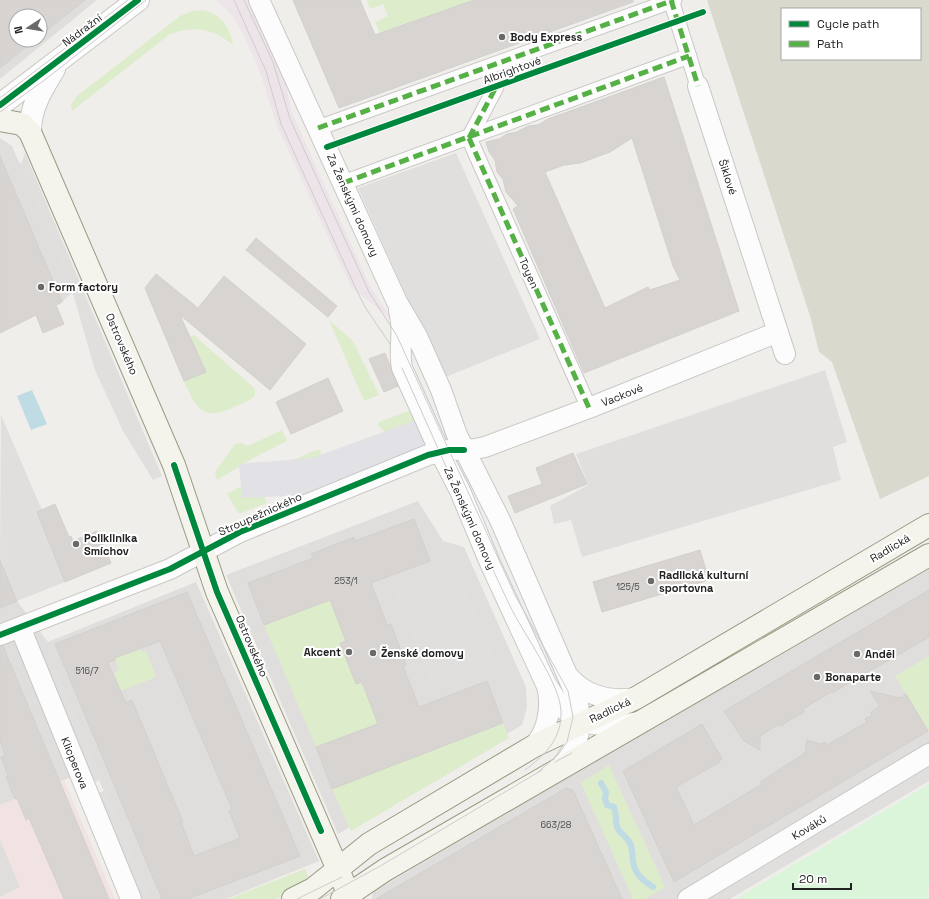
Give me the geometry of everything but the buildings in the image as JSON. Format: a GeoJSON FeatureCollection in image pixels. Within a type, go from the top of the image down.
{"type":"FeatureCollection","features":[{"type":"Feature","properties":{"kind":"main road"},"geometry":{"type":"LineString","coordinates":[[0,120],[22,124],[30,132]]}},
{"type":"Feature","properties":{"kind":"main road","name":"Ostrovského"},"geometry":{"type":"LineString","coordinates":[[30,132],[174,465],[219,596],[338,868],[347,898]]}},
{"type":"Feature","properties":{"kind":"main road","name":"Radlická"},"geometry":{"type":"LineString","coordinates":[[293,899],[313,889],[369,844],[466,788],[534,746],[582,722],[636,698],[929,525]]}},
{"type":"Feature","properties":{"kind":"main road"},"geometry":{"type":"LineString","coordinates":[[347,898],[385,870],[929,555]]}},
{"type":"Feature","properties":{"kind":"street","name":"Nádražní"},"geometry":{"type":"LineString","coordinates":[[0,105],[138,0]]}},
{"type":"Feature","properties":{"kind":"street","name":"Za Ženskými domovy"},"geometry":{"type":"LineString","coordinates":[[259,0],[397,302],[417,336],[464,450],[500,520],[568,676],[578,702],[582,722]]}},
{"type":"Feature","properties":{"kind":"street","name":"Albrightové"},"geometry":{"type":"LineString","coordinates":[[318,128],[672,0]]}},
{"type":"Feature","properties":{"kind":"street","name":"Šiklové"},"geometry":{"type":"LineString","coordinates":[[672,0],[698,86],[785,354]]}},
{"type":"Feature","properties":{"kind":"street"},"geometry":{"type":"LineString","coordinates":[[343,183],[689,56]]}},
{"type":"Feature","properties":{"kind":"street"},"geometry":{"type":"LineString","coordinates":[[30,132],[31,117],[35,102],[60,60]]}},
{"type":"Feature","properties":{"kind":"street"},"geometry":{"type":"LineString","coordinates":[[469,138],[496,87]]}},
{"type":"Feature","properties":{"kind":"street","name":"Toyen"},"geometry":{"type":"LineString","coordinates":[[469,138],[589,408]]}},
{"type":"Feature","properties":{"kind":"street","name":"Za Ženskými domovy"},"geometry":{"type":"LineString","coordinates":[[397,302],[402,322],[400,360],[402,368],[440,452],[460,491],[490,563],[546,684]]}},
{"type":"Feature","properties":{"kind":"street","name":"Vackové"},"geometry":{"type":"LineString","coordinates":[[464,450],[476,450],[485,447],[589,408],[778,332]]}},
{"type":"Feature","properties":{"kind":"street","name":"Stroupežnického"},"geometry":{"type":"LineString","coordinates":[[0,635],[162,572],[246,529],[428,455],[440,452],[464,450]]}},
{"type":"Feature","properties":{"kind":"street","name":"Klicperova"},"geometry":{"type":"LineString","coordinates":[[20,627],[130,899]]}},
{"type":"Feature","properties":{"kind":"street"},"geometry":{"type":"LineString","coordinates":[[568,676],[578,686],[592,694],[612,699],[636,698]]}},
{"type":"Feature","properties":{"kind":"street"},"geometry":{"type":"LineString","coordinates":[[546,684],[564,710],[582,722],[612,727],[644,721]]}},
{"type":"Feature","properties":{"kind":"street"},"geometry":{"type":"LineString","coordinates":[[534,746],[542,736],[547,718],[549,699],[546,684]]}},
{"type":"Feature","properties":{"kind":"street"},"geometry":{"type":"LineString","coordinates":[[559,769],[576,745],[582,722]]}},
{"type":"Feature","properties":{"kind":"street","name":"Kováků"},"geometry":{"type":"LineString","coordinates":[[688,899],[929,754]]}},
{"type":"Feature","properties":{"kind":"shaded area"},"geometry":{"type":"Polygon","coordinates":[[[0,0],[97,0],[48,40],[48,8],[8,8],[8,48],[38,48],[0,79],[0,0]]]}},
{"type":"Feature","properties":{"kind":"shaded area"},"geometry":{"type":"Polygon","coordinates":[[[216,0],[249,0],[274,51],[285,79],[291,110],[297,124],[370,286],[392,320],[351,287],[277,126],[261,75],[244,36],[231,14],[216,0]]]}},
{"type":"Feature","properties":{"kind":"shaded area"},"geometry":{"type":"Polygon","coordinates":[[[707,0],[929,0],[929,476],[880,499],[832,362],[819,352],[811,319],[707,0]]]}},
{"type":"Feature","properties":{"kind":"shaded area"},"geometry":{"type":"Polygon","coordinates":[[[0,138],[12,146],[75,290],[62,302],[0,333],[0,138]]]}},
{"type":"Feature","properties":{"kind":"shaded area"},"geometry":{"type":"Polygon","coordinates":[[[25,153],[162,476],[153,480],[123,431],[95,370],[71,287],[19,164],[22,162],[25,153]]]}},
{"type":"Feature","properties":{"kind":"shaded area"},"geometry":{"type":"Polygon","coordinates":[[[456,153],[540,339],[443,378],[358,188],[456,153]]]}},
{"type":"Feature","properties":{"kind":"shaded area"},"geometry":{"type":"Polygon","coordinates":[[[825,370],[847,442],[833,447],[841,480],[582,557],[571,520],[554,524],[550,506],[588,485],[576,454],[825,370]]]}},
{"type":"Feature","properties":{"kind":"shaded area"},"geometry":{"type":"Polygon","coordinates":[[[1,415],[42,510],[37,512],[65,582],[17,601],[0,557],[1,415]]]}},
{"type":"Feature","properties":{"kind":"shaded area"},"geometry":{"type":"Polygon","coordinates":[[[416,420],[429,451],[303,495],[242,498],[239,464],[312,458],[416,420]]]}},
{"type":"Feature","properties":{"kind":"shaded area"},"geometry":{"type":"Polygon","coordinates":[[[418,501],[443,541],[464,547],[526,687],[527,707],[522,725],[338,834],[226,575],[418,501]]]}},
{"type":"Feature","properties":{"kind":"shaded area"},"geometry":{"type":"Polygon","coordinates":[[[0,557],[17,601],[48,642],[196,582],[319,861],[226,899],[150,899],[94,768],[0,805],[0,557]]]}},
{"type":"Feature","properties":{"kind":"shaded area"},"geometry":{"type":"Polygon","coordinates":[[[447,565],[452,578],[460,576],[495,658],[430,683],[393,587],[447,565]]]}},
{"type":"Feature","properties":{"kind":"shaded area"},"geometry":{"type":"Polygon","coordinates":[[[929,565],[929,744],[667,899],[372,899],[373,892],[929,565]]]}},
{"type":"Feature","properties":{"kind":"shaded area"},"geometry":{"type":"Polygon","coordinates":[[[53,661],[102,779],[90,784],[41,666],[53,661]]]}},
{"type":"Feature","properties":{"kind":"shaded area"},"geometry":{"type":"Polygon","coordinates":[[[927,743],[929,750],[677,899],[664,899],[927,743]]]}},
{"type":"Feature","properties":{"kind":"shaded area"},"geometry":{"type":"Polygon","coordinates":[[[929,763],[929,781],[730,899],[702,899],[929,763]]]}},
{"type":"Feature","properties":{"kind":"shaded area"},"geometry":{"type":"Polygon","coordinates":[[[64,780],[115,899],[0,899],[0,897],[20,887],[0,839],[0,805],[64,780]]]}},
{"type":"Feature","properties":{"kind":"shaded area"},"geometry":{"type":"Polygon","coordinates":[[[106,790],[152,899],[139,899],[94,795],[106,790]]]}},
{"type":"Feature","properties":{"kind":"shaded area"},"geometry":{"type":"Polygon","coordinates":[[[0,839],[20,887],[0,897],[0,839]]]}},
{"type":"Feature","properties":{"kind":"green space"},"geometry":{"type":"Polygon","coordinates":[[[367,0],[474,0],[380,33],[375,22],[388,16],[383,4],[370,9],[367,0]]]}},
{"type":"Feature","properties":{"kind":"green space"},"geometry":{"type":"Polygon","coordinates":[[[203,10],[215,15],[224,22],[230,32],[233,45],[218,35],[203,30],[196,29],[179,31],[170,34],[72,111],[71,105],[77,96],[180,16],[192,11],[203,10]]]}},
{"type":"Feature","properties":{"kind":"green space"},"geometry":{"type":"Polygon","coordinates":[[[329,320],[353,341],[379,395],[364,401],[329,320]]]}},
{"type":"Feature","properties":{"kind":"green space"},"geometry":{"type":"Polygon","coordinates":[[[194,335],[253,387],[255,390],[255,396],[222,412],[207,412],[196,404],[184,381],[206,372],[190,337],[194,335]]]}},
{"type":"Feature","properties":{"kind":"green space"},"geometry":{"type":"Polygon","coordinates":[[[411,410],[416,413],[413,422],[385,432],[377,425],[379,422],[411,410]]]}},
{"type":"Feature","properties":{"kind":"green space"},"geometry":{"type":"Polygon","coordinates":[[[282,430],[287,441],[257,456],[217,480],[215,472],[235,444],[241,443],[248,446],[282,430]]]}},
{"type":"Feature","properties":{"kind":"green space"},"geometry":{"type":"Polygon","coordinates":[[[316,450],[320,450],[322,456],[300,490],[281,497],[271,473],[257,480],[267,503],[239,514],[227,494],[274,469],[316,450]]]}},
{"type":"Feature","properties":{"kind":"green space"},"geometry":{"type":"Polygon","coordinates":[[[330,600],[346,641],[340,644],[356,684],[362,682],[378,723],[316,747],[264,625],[330,600]]]}},
{"type":"Feature","properties":{"kind":"green space"},"geometry":{"type":"Polygon","coordinates":[[[140,646],[142,652],[146,651],[156,677],[121,691],[114,672],[119,670],[114,657],[135,651],[140,646]]]}},
{"type":"Feature","properties":{"kind":"green space"},"geometry":{"type":"Polygon","coordinates":[[[929,656],[929,731],[928,731],[895,676],[929,656]]]}},
{"type":"Feature","properties":{"kind":"green space"},"geometry":{"type":"Polygon","coordinates":[[[503,723],[509,738],[351,831],[332,789],[503,723]]]}},
{"type":"Feature","properties":{"kind":"green space"},"geometry":{"type":"Polygon","coordinates":[[[609,765],[665,887],[645,899],[633,899],[581,783],[609,765]]]}},
{"type":"Feature","properties":{"kind":"green space"},"geometry":{"type":"Polygon","coordinates":[[[929,784],[929,882],[927,890],[929,899],[736,899],[929,784]]]}},
{"type":"Feature","properties":{"kind":"green space"},"geometry":{"type":"Polygon","coordinates":[[[305,869],[312,885],[276,899],[228,899],[305,869]]]}},
{"type":"Feature","properties":{"kind":"water"},"geometry":{"type":"Polygon","coordinates":[[[32,390],[47,424],[31,430],[17,396],[32,390]]]}},
{"type":"Feature","properties":{"kind":"waterway"},"geometry":{"type":"LineString","coordinates":[[601,783],[606,792],[605,799],[607,805],[614,807],[618,828],[630,842],[635,870],[643,880],[653,887]]}},
{"type":"Feature","properties":{"kind":"tram line"},"geometry":{"type":"LineString","coordinates":[[0,98],[128,0]]}},
{"type":"Feature","properties":{"kind":"tram line"},"geometry":{"type":"LineString","coordinates":[[0,112],[46,79],[146,0]]}},
{"type":"Feature","properties":{"kind":"tram line"},"geometry":{"type":"LineString","coordinates":[[234,0],[266,71],[281,124],[356,289],[365,307],[390,344]]}},
{"type":"Feature","properties":{"kind":"tram line"},"geometry":{"type":"LineString","coordinates":[[244,0],[273,62],[290,119],[369,292],[397,336],[515,595],[568,691],[573,717],[567,742],[558,755],[537,773]]}},
{"type":"Feature","properties":{"kind":"tram line"},"geometry":{"type":"LineString","coordinates":[[402,368],[496,577],[510,606],[548,673],[559,700],[561,711],[559,730],[551,745],[525,770]]}},
{"type":"Feature","properties":{"kind":"tram line"},"geometry":{"type":"LineString","coordinates":[[555,762],[572,753]]}},
{"type":"Feature","properties":{"kind":"tram line"},"geometry":{"type":"LineString","coordinates":[[320,899],[382,865],[542,770]]}},
{"type":"Feature","properties":{"kind":"tram line"},"geometry":{"type":"LineString","coordinates":[[297,899],[342,877]]}},
{"type":"Feature","properties":{"kind":"marked path"},"geometry":{"type":"LineString","coordinates":[[671,0],[698,86]]}},
{"type":"Feature","properties":{"kind":"marked path"},"geometry":{"type":"LineString","coordinates":[[318,128],[674,0]]}},
{"type":"Feature","properties":{"kind":"marked path"},"geometry":{"type":"LineString","coordinates":[[343,183],[689,56]]}},
{"type":"Feature","properties":{"kind":"marked path"},"geometry":{"type":"LineString","coordinates":[[469,138],[496,87]]}},
{"type":"Feature","properties":{"kind":"marked path"},"geometry":{"type":"LineString","coordinates":[[469,138],[589,408]]}},
{"type":"Feature","properties":{"kind":"cycle path"},"geometry":{"type":"LineString","coordinates":[[0,105],[138,0]]}},
{"type":"Feature","properties":{"kind":"cycle path"},"geometry":{"type":"LineString","coordinates":[[327,147],[703,12]]}},
{"type":"Feature","properties":{"kind":"cycle path"},"geometry":{"type":"LineString","coordinates":[[0,635],[170,569],[240,532],[428,455],[449,450],[464,450]]}},
{"type":"Feature","properties":{"kind":"cycle path"},"geometry":{"type":"LineString","coordinates":[[174,465],[217,592],[321,831]]}},
{"type":"Feature","properties":{"kind":"place","name":"Body Express"},"geometry":{"type":"Point","coordinates":[502,37]}},
{"type":"Feature","properties":{"kind":"place","name":"Form factory"},"geometry":{"type":"Point","coordinates":[41,287]}},
{"type":"Feature","properties":{"kind":"place","name":"Poliklinika Smíchov"},"geometry":{"type":"Point","coordinates":[76,544]}},
{"type":"Feature","properties":{"kind":"place","name":"Radlická kulturní sportovna"},"geometry":{"type":"Point","coordinates":[651,581]}},
{"type":"Feature","properties":{"kind":"place","name":"Akcent"},"geometry":{"type":"Point","coordinates":[349,652]}},
{"type":"Feature","properties":{"kind":"place","name":"Ženské domovy"},"geometry":{"type":"Point","coordinates":[373,653]}},
{"type":"Feature","properties":{"kind":"place","name":"Anděl"},"geometry":{"type":"Point","coordinates":[857,654]}},
{"type":"Feature","properties":{"kind":"place","name":"Bonaparte"},"geometry":{"type":"Point","coordinates":[817,677]}}]}
